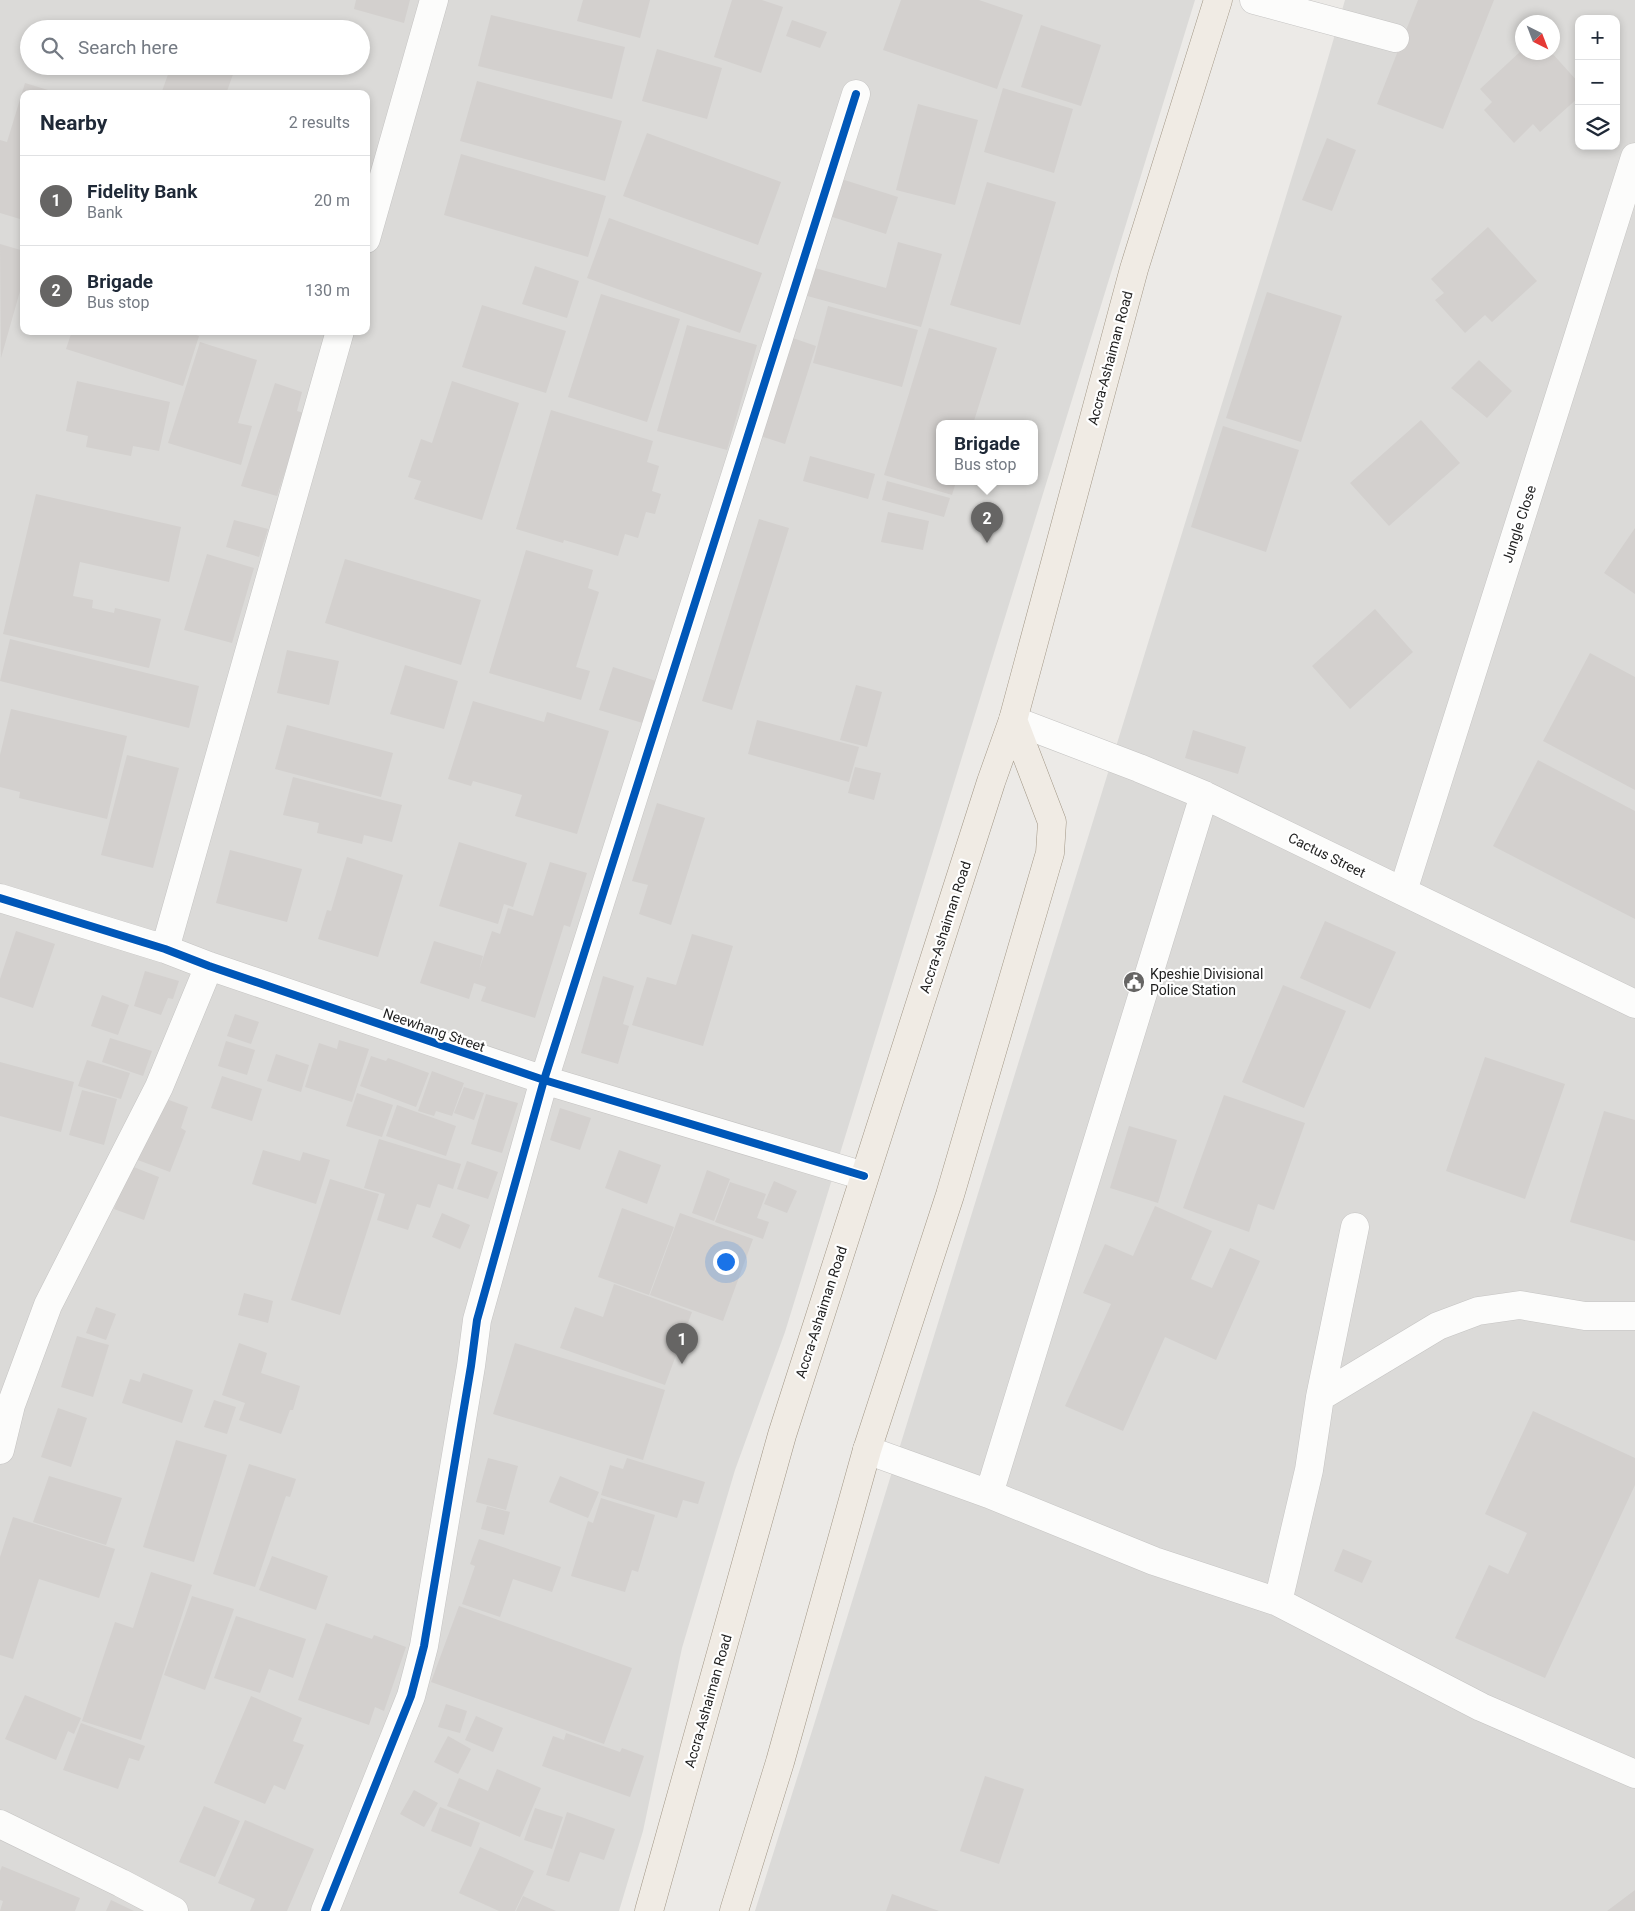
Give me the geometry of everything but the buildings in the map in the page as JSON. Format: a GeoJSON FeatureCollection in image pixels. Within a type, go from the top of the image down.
{"type":"FeatureCollection","features":[{"type":"Feature","properties":{"kind":"main road","name":"Accra-Ashaiman Road"},"geometry":{"type":"LineString","coordinates":[[649,1911],[782,1435],[991,782],[1013,720],[1134,269],[1218,0]]}},
{"type":"Feature","properties":{"kind":"main road"},"geometry":{"type":"LineString","coordinates":[[734,1911],[780,1762],[867,1450],[950,1195],[1050,854],[1052,822],[1013,720]]}},
{"type":"Feature","properties":{"kind":"street"},"geometry":{"type":"LineString","coordinates":[[370,225],[434,0]]}},
{"type":"Feature","properties":{"kind":"street"},"geometry":{"type":"LineString","coordinates":[[1254,0],[1395,38]]}},
{"type":"Feature","properties":{"kind":"street"},"geometry":{"type":"LineString","coordinates":[[325,1911],[411,1696],[424,1646],[477,1320],[544,1080],[856,94]]}},
{"type":"Feature","properties":{"kind":"street","name":"Jungle Close"},"geometry":{"type":"LineString","coordinates":[[1403,891],[1635,157]]}},
{"type":"Feature","properties":{"kind":"street"},"geometry":{"type":"LineString","coordinates":[[166,949],[339,335]]}},
{"type":"Feature","properties":{"kind":"street","name":"Cactus Street"},"geometry":{"type":"LineString","coordinates":[[1013,720],[1204,795],[1635,1004]]}},
{"type":"Feature","properties":{"kind":"street"},"geometry":{"type":"LineString","coordinates":[[989,1494],[1204,795]]}},
{"type":"Feature","properties":{"kind":"street","name":"Neewhang Street"},"geometry":{"type":"LineString","coordinates":[[0,898],[166,949],[209,966],[544,1080],[864,1176]]}},
{"type":"Feature","properties":{"kind":"street"},"geometry":{"type":"LineString","coordinates":[[0,1450],[5,1401],[48,1305],[159,1087],[209,966]]}},
{"type":"Feature","properties":{"kind":"street"},"geometry":{"type":"LineString","coordinates":[[1278,1602],[1310,1470],[1320,1397],[1355,1227]]}},
{"type":"Feature","properties":{"kind":"street"},"geometry":{"type":"LineString","coordinates":[[1320,1397],[1438,1326],[1478,1311],[1520,1305],[1585,1316],[1635,1316]]}},
{"type":"Feature","properties":{"kind":"street"},"geometry":{"type":"LineString","coordinates":[[867,1450],[989,1494],[1154,1562],[1278,1602],[1481,1707],[1635,1774]]}},
{"type":"Feature","properties":{"kind":"street"},"geometry":{"type":"LineString","coordinates":[[0,1824],[174,1911]]}},
{"type":"Feature","properties":{"kind":"shaded area"},"geometry":{"type":"Polygon","coordinates":[[[0,0],[1195,0],[785,1332],[735,1470],[682,1648],[643,1831],[619,1911],[0,1911],[0,0]]]}},
{"type":"Feature","properties":{"kind":"shaded area"},"geometry":{"type":"Polygon","coordinates":[[[1345,0],[1635,0],[1635,1911],[755,1911],[1345,0]]]}},
{"type":"Feature","properties":{"kind":"cycle path"},"geometry":{"type":"LineString","coordinates":[[325,1911],[411,1696],[424,1646],[477,1320],[544,1080],[856,94]]}},
{"type":"Feature","properties":{"kind":"cycle path"},"geometry":{"type":"LineString","coordinates":[[0,898],[165,949],[209,966],[544,1080],[864,1176]]}},
{"type":"Feature","properties":{"kind":"place","name":"Brigade"},"geometry":{"type":"Point","coordinates":[987,543]}},
{"type":"Feature","properties":{"kind":"place","name":"Kpeshie Divisional Police Station"},"geometry":{"type":"Point","coordinates":[1134,982]}},
{"type":"Feature","properties":{"kind":"place","name":"Fidelity Bank"},"geometry":{"type":"Point","coordinates":[682,1364]}}]}
